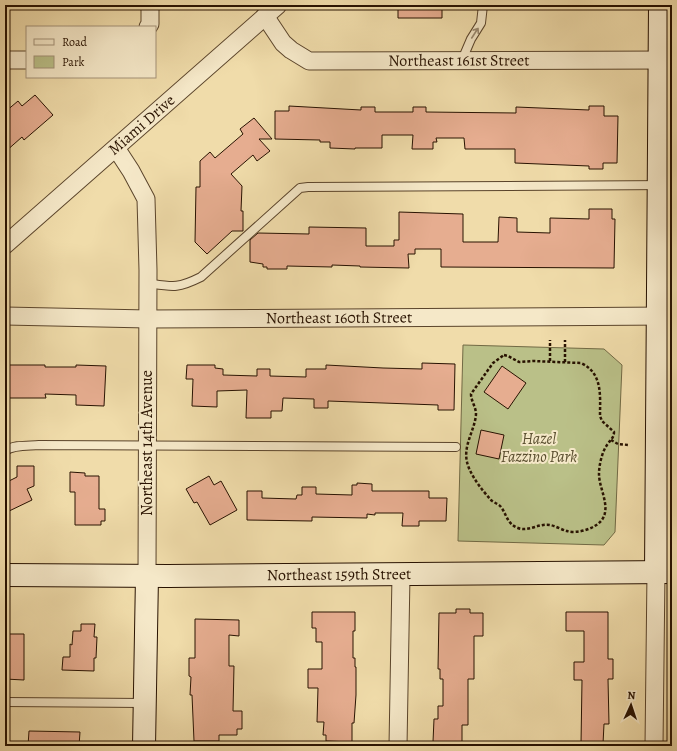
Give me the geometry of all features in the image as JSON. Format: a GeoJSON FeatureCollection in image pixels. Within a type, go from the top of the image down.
{"type":"FeatureCollection","features":[{"type":"Feature","properties":{"kind":"street"},"geometry":{"type":"LineString","coordinates":[[149,26],[150,24],[150,5]]}},
{"type":"Feature","properties":{"kind":"street"},"geometry":{"type":"LineString","coordinates":[[654,746],[664,572],[666,60],[660,5]]}},
{"type":"Feature","properties":{"kind":"street","name":"Northeast 161st Street"},"geometry":{"type":"LineString","coordinates":[[272,10],[283,43],[290,50],[309,61],[666,60]]}},
{"type":"Feature","properties":{"kind":"street","name":"Miami Drive"},"geometry":{"type":"LineString","coordinates":[[5,245],[272,10]]}},
{"type":"Feature","properties":{"kind":"street"},"geometry":{"type":"LineString","coordinates":[[5,60],[26,60]]}},
{"type":"Feature","properties":{"kind":"street","name":"Northeast 14th Avenue"},"geometry":{"type":"LineString","coordinates":[[116,148],[131,171],[146,199],[148,319],[144,746]]}},
{"type":"Feature","properties":{"kind":"street","name":"Northeast 160th Street"},"geometry":{"type":"LineString","coordinates":[[5,316],[148,319],[665,316]]}},
{"type":"Feature","properties":{"kind":"street","name":"Northeast 159th Street"},"geometry":{"type":"LineString","coordinates":[[5,575],[401,575],[664,572]]}},
{"type":"Feature","properties":{"kind":"street"},"geometry":{"type":"LineString","coordinates":[[398,746],[401,575]]}},
{"type":"Feature","properties":{"kind":"lane"},"geometry":{"type":"LineString","coordinates":[[462,60],[470,39],[481,23],[483,5]]}},
{"type":"Feature","properties":{"kind":"lane"},"geometry":{"type":"LineString","coordinates":[[147,283],[175,287],[201,277],[300,188],[666,185]]}},
{"type":"Feature","properties":{"kind":"lane"},"geometry":{"type":"LineString","coordinates":[[5,451],[9,448],[18,446],[147,445],[456,447]]}},
{"type":"Feature","properties":{"kind":"lane"},"geometry":{"type":"LineString","coordinates":[[5,702],[145,703]]}},
{"type":"Feature","properties":{"kind":"path"},"geometry":{"type":"LineString","coordinates":[[550,340],[550,361]]}},
{"type":"Feature","properties":{"kind":"path"},"geometry":{"type":"LineString","coordinates":[[565,340],[565,362]]}},
{"type":"Feature","properties":{"kind":"path"},"geometry":{"type":"LineString","coordinates":[[504,355],[519,362],[565,362],[581,363],[588,366],[594,372],[599,381],[600,416],[602,421],[614,432],[611,440],[606,445],[599,473],[601,490],[604,498],[604,516],[601,522],[593,527],[578,532],[571,532],[550,525],[525,529],[518,528],[507,520],[501,507],[491,500],[472,475],[466,461],[468,443],[476,414],[471,394],[493,363],[504,355]]}},
{"type":"Feature","properties":{"kind":"path"},"geometry":{"type":"LineString","coordinates":[[611,440],[618,444],[629,445]]}},
{"type":"Feature","properties":{"kind":"green space","name":"Hazel Fazzino Park"},"geometry":{"type":"Polygon","coordinates":[[[463,345],[604,349],[622,365],[615,532],[604,545],[458,541],[463,345]]]}},
{"type":"Feature","properties":{"kind":"building"},"geometry":{"type":"Polygon","coordinates":[[[398,5],[442,5],[442,18],[398,18],[398,5]]]}},
{"type":"Feature","properties":{"kind":"building"},"geometry":{"type":"Polygon","coordinates":[[[35,95],[53,115],[24,140],[22,137],[5,152],[5,112],[18,101],[22,106],[35,95]]]}},
{"type":"Feature","properties":{"kind":"building"},"geometry":{"type":"Polygon","coordinates":[[[289,106],[361,110],[361,107],[375,107],[375,112],[413,112],[413,107],[426,107],[426,112],[516,113],[516,107],[589,110],[589,106],[604,106],[604,116],[618,116],[617,163],[603,163],[603,169],[589,169],[589,166],[515,163],[515,149],[465,149],[464,138],[436,138],[437,142],[433,142],[433,149],[412,149],[413,135],[382,135],[382,148],[355,149],[330,148],[330,142],[320,142],[320,140],[275,139],[275,111],[289,111],[289,106]]]}},
{"type":"Feature","properties":{"kind":"building"},"geometry":{"type":"Polygon","coordinates":[[[254,118],[272,139],[259,139],[270,151],[257,161],[253,155],[231,174],[242,186],[241,211],[243,211],[243,231],[232,231],[207,254],[195,242],[196,187],[200,187],[200,161],[210,152],[215,158],[243,134],[240,129],[254,118]]]}},
{"type":"Feature","properties":{"kind":"building"},"geometry":{"type":"Polygon","coordinates":[[[589,209],[612,209],[612,219],[615,219],[614,268],[441,267],[441,249],[415,249],[415,254],[408,254],[409,268],[332,265],[332,267],[287,266],[287,269],[267,269],[267,267],[263,267],[263,264],[250,262],[250,240],[258,233],[309,234],[309,227],[366,228],[366,246],[394,246],[394,240],[399,240],[399,212],[463,214],[463,242],[498,242],[499,217],[517,218],[517,232],[550,233],[550,218],[589,219],[589,209]]]}},
{"type":"Feature","properties":{"kind":"building"},"geometry":{"type":"Polygon","coordinates":[[[422,363],[455,364],[454,410],[438,410],[438,405],[328,401],[328,408],[314,408],[314,399],[283,398],[282,411],[271,411],[271,418],[246,418],[247,390],[217,391],[217,407],[192,406],[193,379],[186,379],[187,365],[215,365],[215,368],[223,369],[223,375],[257,376],[257,369],[270,369],[270,376],[306,377],[306,369],[326,369],[326,365],[422,369],[422,363]]]}},
{"type":"Feature","properties":{"kind":"building"},"geometry":{"type":"Polygon","coordinates":[[[5,365],[45,365],[45,367],[76,367],[76,365],[106,366],[104,406],[76,405],[76,395],[45,394],[46,398],[5,398],[5,365]]]}},
{"type":"Feature","properties":{"kind":"building"},"geometry":{"type":"Polygon","coordinates":[[[502,366],[526,383],[508,409],[484,392],[502,366]]]}},
{"type":"Feature","properties":{"kind":"building"},"geometry":{"type":"Polygon","coordinates":[[[481,430],[504,435],[499,459],[476,454],[481,430]]]}},
{"type":"Feature","properties":{"kind":"building"},"geometry":{"type":"Polygon","coordinates":[[[17,466],[34,466],[34,486],[27,489],[32,500],[5,513],[5,483],[17,477],[17,466]]]}},
{"type":"Feature","properties":{"kind":"building"},"geometry":{"type":"Polygon","coordinates":[[[70,472],[85,473],[85,476],[99,476],[99,509],[105,509],[105,521],[101,521],[101,525],[75,525],[75,492],[70,492],[70,472]]]}},
{"type":"Feature","properties":{"kind":"building"},"geometry":{"type":"Polygon","coordinates":[[[209,476],[214,485],[221,481],[237,510],[210,525],[197,502],[194,503],[186,489],[209,476]]]}},
{"type":"Feature","properties":{"kind":"building"},"geometry":{"type":"Polygon","coordinates":[[[357,483],[372,484],[372,491],[429,491],[429,498],[447,498],[446,521],[419,521],[419,526],[402,526],[403,513],[375,513],[375,515],[367,514],[367,518],[312,517],[312,521],[247,520],[247,491],[262,491],[262,498],[296,499],[297,495],[302,495],[302,487],[316,487],[316,494],[352,495],[352,485],[357,485],[357,483]]]}},
{"type":"Feature","properties":{"kind":"building"},"geometry":{"type":"Polygon","coordinates":[[[456,609],[470,609],[470,613],[483,613],[483,636],[474,636],[474,679],[468,679],[468,725],[462,725],[462,743],[433,742],[434,719],[438,719],[438,706],[443,706],[443,679],[440,679],[440,669],[438,669],[439,613],[456,613],[456,609]]]}},
{"type":"Feature","properties":{"kind":"building"},"geometry":{"type":"Polygon","coordinates":[[[312,612],[355,612],[353,658],[355,658],[356,667],[356,695],[354,723],[352,723],[352,742],[326,741],[326,735],[323,735],[324,722],[317,722],[318,688],[308,688],[308,669],[322,669],[322,642],[316,642],[316,628],[312,628],[312,612]]]}},
{"type":"Feature","properties":{"kind":"building"},"geometry":{"type":"Polygon","coordinates":[[[566,612],[608,612],[608,659],[613,659],[613,679],[608,679],[609,724],[604,724],[603,744],[581,744],[582,680],[574,680],[574,662],[584,662],[584,631],[566,631],[566,612]]]}},
{"type":"Feature","properties":{"kind":"building"},"geometry":{"type":"Polygon","coordinates":[[[195,619],[239,620],[239,636],[229,635],[229,666],[234,666],[233,711],[242,711],[242,729],[237,729],[237,735],[219,735],[219,741],[194,741],[192,695],[190,695],[191,677],[189,676],[189,658],[195,658],[195,619]]]}},
{"type":"Feature","properties":{"kind":"building"},"geometry":{"type":"Polygon","coordinates":[[[81,624],[95,624],[94,637],[97,637],[94,671],[62,670],[63,657],[70,657],[70,644],[72,645],[73,631],[81,631],[81,624]]]}},
{"type":"Feature","properties":{"kind":"building"},"geometry":{"type":"Polygon","coordinates":[[[5,634],[24,634],[24,680],[5,679],[5,634]]]}},
{"type":"Feature","properties":{"kind":"building"},"geometry":{"type":"Polygon","coordinates":[[[29,731],[80,732],[79,746],[28,746],[29,731]]]}}]}
